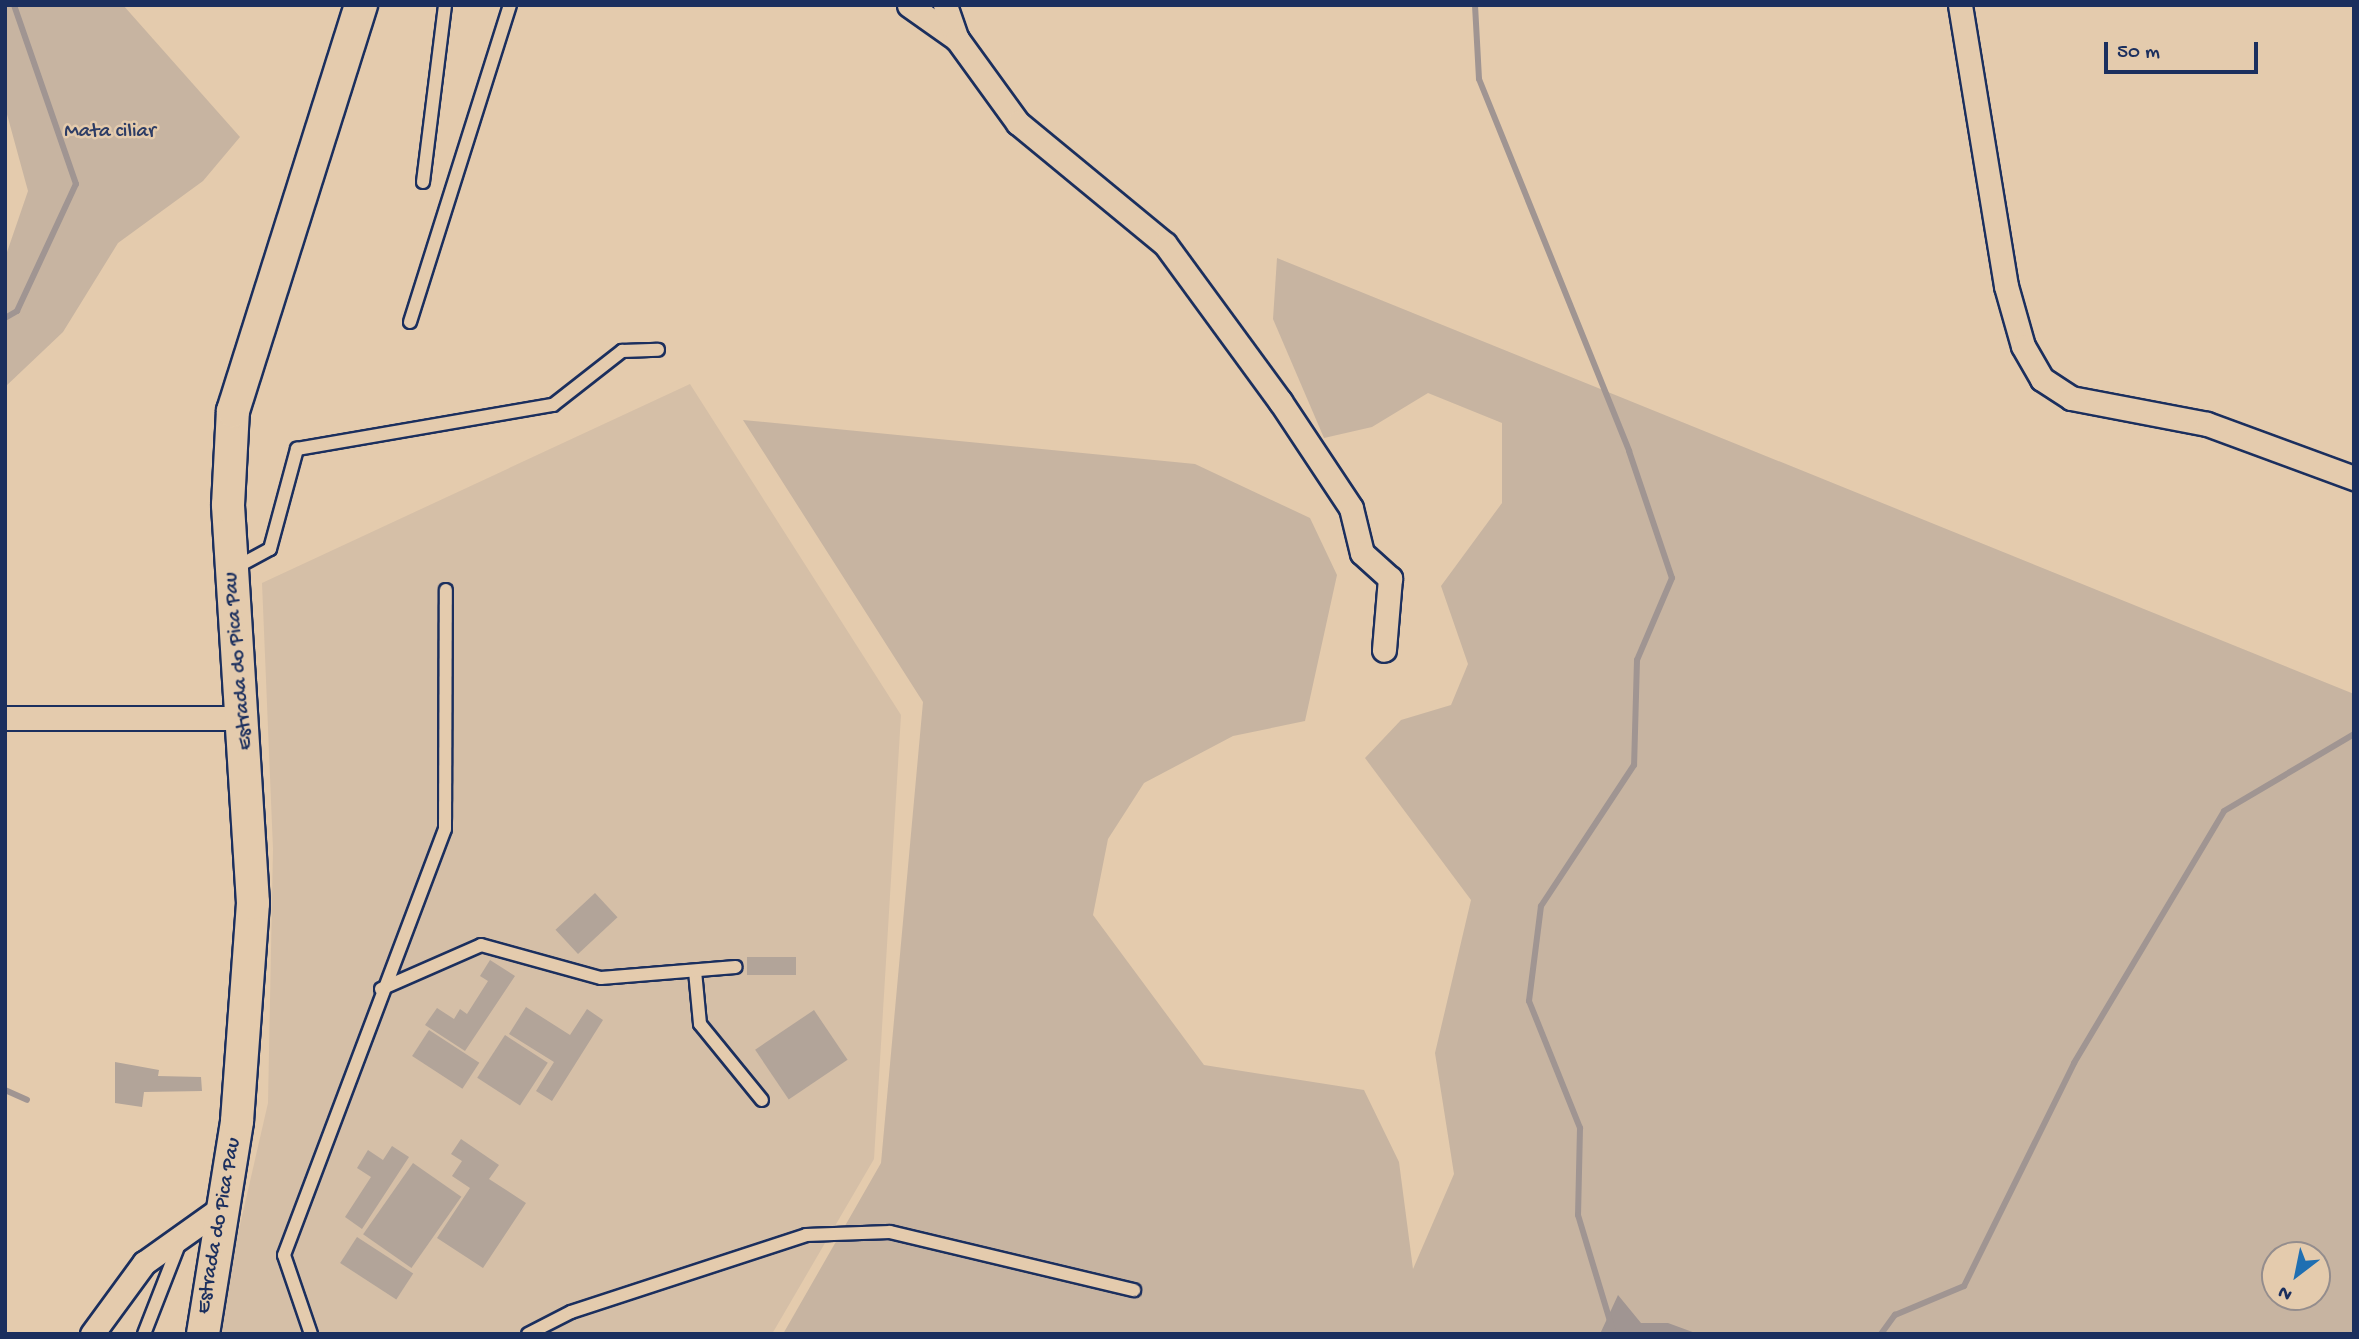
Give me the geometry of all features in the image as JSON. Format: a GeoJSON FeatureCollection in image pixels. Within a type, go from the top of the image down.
{"type":"FeatureCollection","features":[{"type":"Feature","properties":{"kind":"main road","name":"Estrada do Pica Pau"},"geometry":{"type":"LineString","coordinates":[[203,1334],[249,1009],[253,903],[245,718],[228,492],[233,411],[360,5]]}},
{"type":"Feature","properties":{"kind":"street"},"geometry":{"type":"LineString","coordinates":[[909,5],[957,39]]}},
{"type":"Feature","properties":{"kind":"street"},"geometry":{"type":"LineString","coordinates":[[945,5],[957,39],[1018,122],[1165,244],[1280,401],[1351,508],[1362,552],[1390,578],[1384,650]]}},
{"type":"Feature","properties":{"kind":"street"},"geometry":{"type":"LineString","coordinates":[[1960,5],[2006,286],[2023,346],[2042,379],[2071,398],[2207,424],[2354,478]]}},
{"type":"Feature","properties":{"kind":"street"},"geometry":{"type":"LineString","coordinates":[[5,718],[245,718]]}},
{"type":"Feature","properties":{"kind":"street"},"geometry":{"type":"LineString","coordinates":[[92,1334],[144,1263],[183,1232],[220,1209]]}},
{"type":"Feature","properties":{"kind":"lane"},"geometry":{"type":"LineString","coordinates":[[423,182],[444,5]]}},
{"type":"Feature","properties":{"kind":"lane"},"geometry":{"type":"LineString","coordinates":[[410,322],[510,5]]}},
{"type":"Feature","properties":{"kind":"lane"},"geometry":{"type":"LineString","coordinates":[[232,569],[270,549],[298,449],[553,405],[622,351],[658,350]]}},
{"type":"Feature","properties":{"kind":"lane"},"geometry":{"type":"LineString","coordinates":[[312,1334],[284,1255],[381,989],[445,829],[446,590]]}},
{"type":"Feature","properties":{"kind":"lane"},"geometry":{"type":"LineString","coordinates":[[381,989],[481,944],[601,978],[736,967]]}},
{"type":"Feature","properties":{"kind":"lane"},"geometry":{"type":"LineString","coordinates":[[695,971],[700,1024],[762,1100]]}},
{"type":"Feature","properties":{"kind":"lane"},"geometry":{"type":"LineString","coordinates":[[144,1334],[171,1278],[183,1232]]}},
{"type":"Feature","properties":{"kind":"lane"},"geometry":{"type":"LineString","coordinates":[[528,1334],[571,1312],[806,1235],[890,1232],[1134,1290]]}},
{"type":"Feature","properties":{"kind":"shaded area"},"geometry":{"type":"Polygon","coordinates":[[[690,384],[901,715],[874,1159],[772,1334],[215,1334],[268,1103],[273,849],[262,583],[690,384]]]}},
{"type":"Feature","properties":{"kind":"shaded area"},"geometry":{"type":"Polygon","coordinates":[[[1618,1295],[1641,1323],[1668,1323],[1698,1334],[1600,1334],[1618,1295]]]}},
{"type":"Feature","properties":{"kind":"green space","name":"Mata ciliar"},"geometry":{"type":"Polygon","coordinates":[[[5,5],[123,5],[240,137],[203,181],[118,243],[63,332],[5,387],[5,258],[28,191],[5,107],[5,5]]]}},
{"type":"Feature","properties":{"kind":"green space"},"geometry":{"type":"Polygon","coordinates":[[[1277,258],[2354,694],[2354,1334],[783,1334],[881,1163],[923,702],[743,420],[1195,464],[1310,518],[1337,575],[1305,721],[1233,736],[1144,783],[1108,839],[1093,915],[1204,1065],[1364,1090],[1399,1162],[1413,1269],[1454,1174],[1435,1053],[1471,900],[1365,758],[1401,720],[1451,705],[1468,664],[1441,586],[1502,503],[1502,423],[1428,393],[1372,427],[1324,438],[1273,319],[1277,258]]]}},
{"type":"Feature","properties":{"kind":"building"},"geometry":{"type":"Polygon","coordinates":[[[595,893],[618,917],[578,954],[556,930],[595,893]]]}},
{"type":"Feature","properties":{"kind":"building"},"geometry":{"type":"Polygon","coordinates":[[[747,957],[796,957],[796,975],[747,975],[747,957]]]}},
{"type":"Feature","properties":{"kind":"building"},"geometry":{"type":"Polygon","coordinates":[[[490,960],[515,976],[465,1051],[425,1025],[437,1008],[454,1019],[460,1009],[467,1014],[488,981],[480,976],[490,960]]]}},
{"type":"Feature","properties":{"kind":"building"},"geometry":{"type":"Polygon","coordinates":[[[526,1007],[570,1035],[587,1009],[603,1020],[552,1101],[536,1091],[554,1062],[509,1034],[526,1007]]]}},
{"type":"Feature","properties":{"kind":"building"},"geometry":{"type":"Polygon","coordinates":[[[814,1010],[848,1060],[789,1099],[755,1050],[814,1010]]]}},
{"type":"Feature","properties":{"kind":"building"},"geometry":{"type":"Polygon","coordinates":[[[429,1030],[479,1063],[462,1089],[412,1056],[429,1030]]]}},
{"type":"Feature","properties":{"kind":"building"},"geometry":{"type":"Polygon","coordinates":[[[505,1035],[548,1063],[520,1106],[477,1078],[505,1035]]]}},
{"type":"Feature","properties":{"kind":"building"},"geometry":{"type":"Polygon","coordinates":[[[115,1062],[159,1070],[158,1076],[201,1077],[202,1091],[144,1092],[142,1107],[115,1103],[115,1062]]]}},
{"type":"Feature","properties":{"kind":"building"},"geometry":{"type":"Polygon","coordinates":[[[461,1139],[499,1165],[489,1179],[526,1203],[483,1268],[437,1238],[470,1188],[452,1176],[462,1161],[451,1154],[461,1139]]]}},
{"type":"Feature","properties":{"kind":"building"},"geometry":{"type":"Polygon","coordinates":[[[392,1146],[409,1157],[362,1229],[345,1217],[371,1177],[357,1168],[368,1150],[383,1160],[392,1146]]]}},
{"type":"Feature","properties":{"kind":"building"},"geometry":{"type":"Polygon","coordinates":[[[413,1163],[461,1197],[411,1268],[363,1234],[413,1163]]]}},
{"type":"Feature","properties":{"kind":"building"},"geometry":{"type":"Polygon","coordinates":[[[357,1237],[413,1273],[396,1299],[340,1263],[357,1237]]]}},
{"type":"Feature","properties":{"kind":"waterway"},"geometry":{"type":"LineString","coordinates":[[5,318],[17,311],[76,184],[14,5]]}},
{"type":"Feature","properties":{"kind":"waterway"},"geometry":{"type":"LineString","coordinates":[[1475,5],[1479,79],[1629,451],[1672,578],[1637,660],[1634,765],[1541,906],[1529,1001],[1580,1128],[1578,1215],[1614,1334]]}},
{"type":"Feature","properties":{"kind":"waterway"},"geometry":{"type":"LineString","coordinates":[[1881,1334],[1895,1315],[1964,1286],[2074,1063],[2224,811],[2354,734]]}},
{"type":"Feature","properties":{"kind":"waterway"},"geometry":{"type":"LineString","coordinates":[[5,1090],[27,1100]]}}]}
